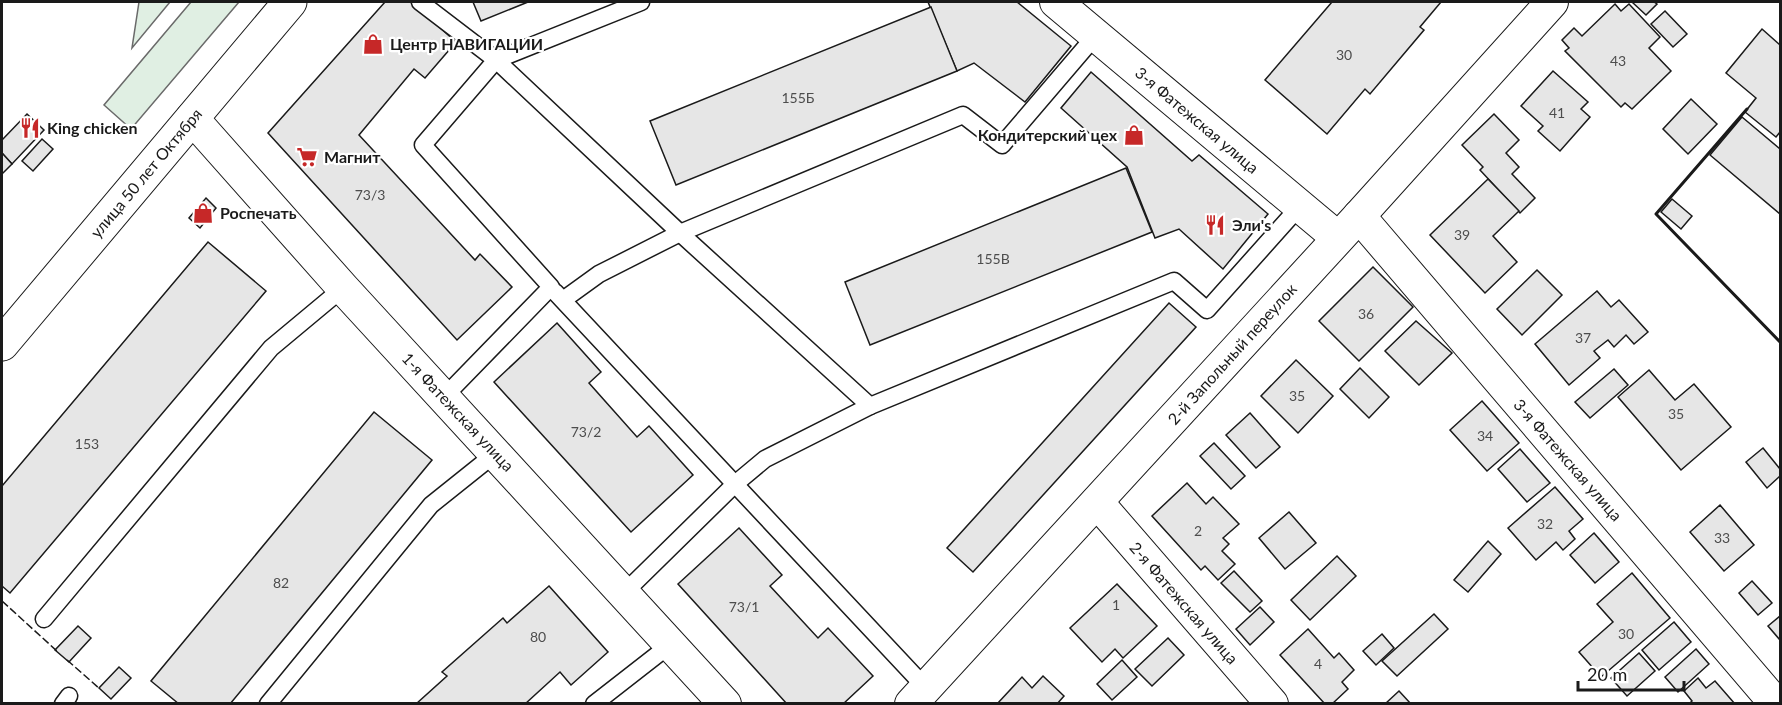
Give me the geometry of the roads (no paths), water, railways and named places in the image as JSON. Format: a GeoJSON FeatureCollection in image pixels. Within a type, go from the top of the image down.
{"type":"FeatureCollection","features":[{"type":"Feature","properties":{"kind":"main road","name":"улица 50 лет Октября"},"geometry":{"type":"LineString","coordinates":[[2,345],[290,2]]}},
{"type":"Feature","properties":{"kind":"street","name":"3-я Фатежская улица"},"geometry":{"type":"LineString","coordinates":[[1056,2],[1338,238]]}},
{"type":"Feature","properties":{"kind":"street","name":"2-й Запольный переулок"},"geometry":{"type":"LineString","coordinates":[[918,695],[1359,216],[1552,2]]}},
{"type":"Feature","properties":{"kind":"street","name":"1-я Фатежская улица"},"geometry":{"type":"LineString","coordinates":[[192,118],[343,288],[725,704]]}},
{"type":"Feature","properties":{"kind":"street","name":"3-я Фатежская улица"},"geometry":{"type":"LineString","coordinates":[[1359,216],[1776,704]]}},
{"type":"Feature","properties":{"kind":"street","name":"2-я Фатежская улица"},"geometry":{"type":"LineString","coordinates":[[1097,502],[1272,704]]}},
{"type":"Feature","properties":{"kind":"lane"},"geometry":{"type":"LineString","coordinates":[[420,2],[496,60],[680,233],[870,406]]}},
{"type":"Feature","properties":{"kind":"lane"},"geometry":{"type":"LineString","coordinates":[[641,2],[496,60],[423,145],[550,287],[735,484],[918,695]]}},
{"type":"Feature","properties":{"kind":"lane"},"geometry":{"type":"LineString","coordinates":[[563,300],[599,274],[680,233],[963,115],[1002,145],[1096,35]]}},
{"type":"Feature","properties":{"kind":"lane"},"geometry":{"type":"LineString","coordinates":[[624,593],[735,484],[765,459],[870,406],[1174,281],[1207,310],[1300,206]]}},
{"type":"Feature","properties":{"kind":"lane"},"geometry":{"type":"LineString","coordinates":[[444,397],[550,287]]}},
{"type":"Feature","properties":{"kind":"lane"},"geometry":{"type":"LineString","coordinates":[[44,619],[271,348],[343,288]]}},
{"type":"Feature","properties":{"kind":"lane"},"geometry":{"type":"LineString","coordinates":[[275,701],[431,505],[496,453]]}},
{"type":"Feature","properties":{"kind":"lane"},"geometry":{"type":"LineString","coordinates":[[594,704],[670,644]]}},
{"type":"Feature","properties":{"kind":"place","name":"Центр НАВИГАЦИИ"},"geometry":{"type":"Point","coordinates":[373,44]}},
{"type":"Feature","properties":{"kind":"place","name":"King chicken"},"geometry":{"type":"Point","coordinates":[30,128]}},
{"type":"Feature","properties":{"kind":"place","name":"Кондитерский цех"},"geometry":{"type":"Point","coordinates":[1134,135]}},
{"type":"Feature","properties":{"kind":"place","name":"Магнит"},"geometry":{"type":"Point","coordinates":[307,157]}},
{"type":"Feature","properties":{"kind":"place","name":"Роспечать"},"geometry":{"type":"Point","coordinates":[203,213]}},
{"type":"Feature","properties":{"kind":"place","name":"Эли's"},"geometry":{"type":"Point","coordinates":[1215,225]}}]}
